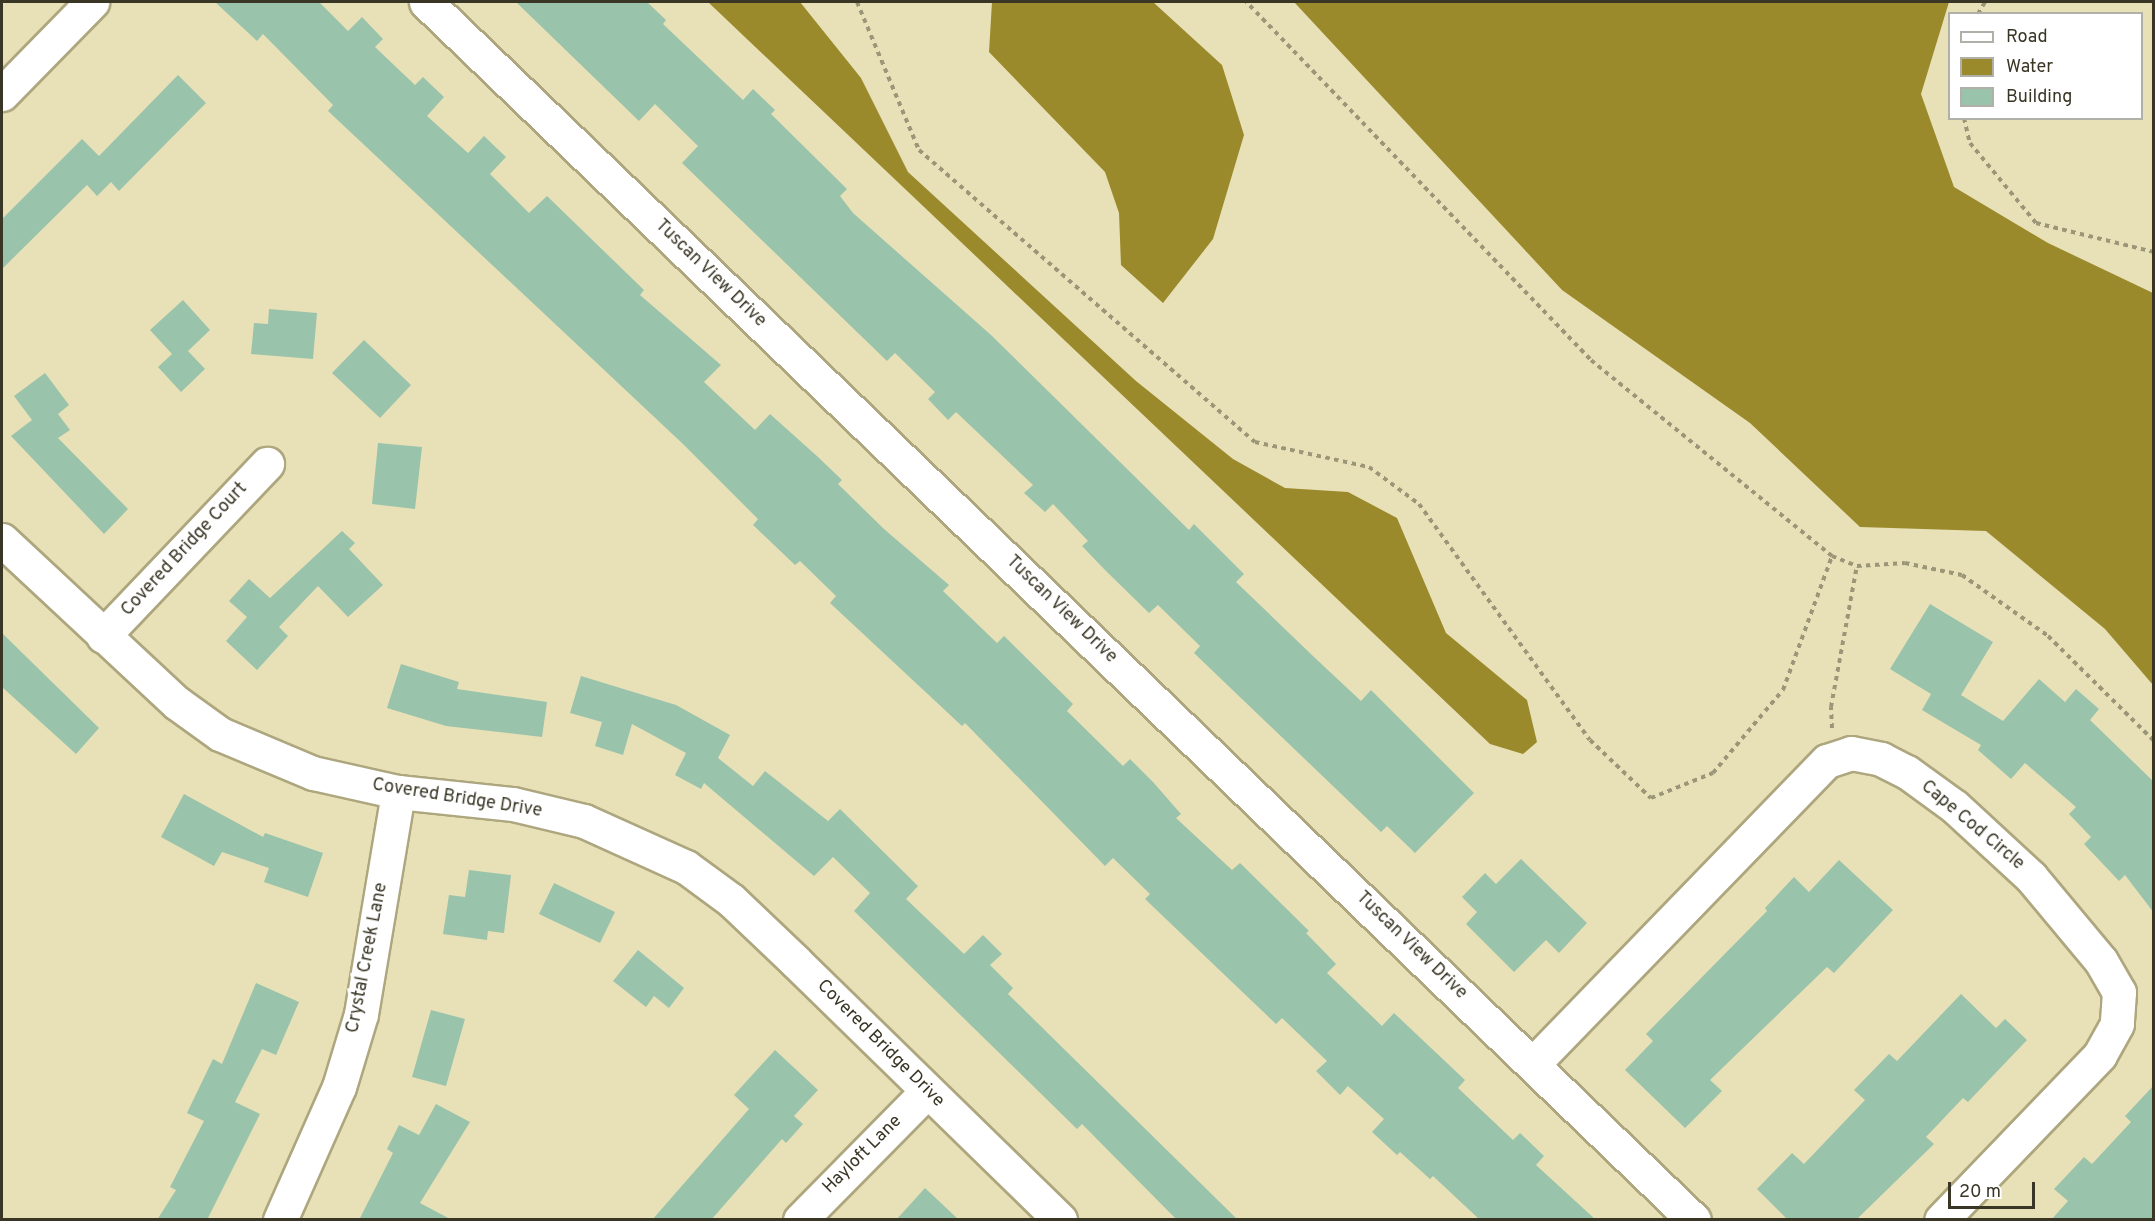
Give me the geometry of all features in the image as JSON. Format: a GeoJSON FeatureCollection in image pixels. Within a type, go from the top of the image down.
{"type":"FeatureCollection","features":[{"type":"Feature","properties":{"kind":"street"},"geometry":{"type":"LineString","coordinates":[[2,94],[92,2]]}},
{"type":"Feature","properties":{"kind":"street","name":"Tuscan View Drive"},"geometry":{"type":"LineString","coordinates":[[426,2],[1694,1220]]}},
{"type":"Feature","properties":{"kind":"street","name":"Covered Bridge Court"},"geometry":{"type":"LineString","coordinates":[[103,636],[267,464]]}},
{"type":"Feature","properties":{"kind":"street","name":"Covered Bridge Drive"},"geometry":{"type":"LineString","coordinates":[[2,540],[177,703],[220,734],[313,773],[398,792],[513,804],[584,821],[687,867],[731,900],[1060,1220]]}},
{"type":"Feature","properties":{"kind":"street","name":"Cape Cod Circle"},"geometry":{"type":"LineString","coordinates":[[1533,1064],[1827,761],[1851,753],[1881,759],[1907,772],[1954,806],[2031,877],[2101,961],[2119,992],[2117,1024],[2100,1055],[1941,1220]]}},
{"type":"Feature","properties":{"kind":"street","name":"Crystal Creek Lane"},"geometry":{"type":"LineString","coordinates":[[280,1220],[339,1087],[360,1014],[398,792]]}},
{"type":"Feature","properties":{"kind":"street","name":"Hayloft Lane"},"geometry":{"type":"LineString","coordinates":[[800,1220],[927,1091]]}},
{"type":"Feature","properties":{"kind":"path"},"geometry":{"type":"LineString","coordinates":[[856,2],[919,150],[1255,442],[1369,467],[1419,504],[1590,740],[1651,798],[1713,773],[1783,690],[1832,556]]}},
{"type":"Feature","properties":{"kind":"path"},"geometry":{"type":"LineString","coordinates":[[1246,2],[1590,359],[1832,556],[1857,566],[1905,563],[1962,575],[2048,636],[2154,741]]}},
{"type":"Feature","properties":{"kind":"path"},"geometry":{"type":"LineString","coordinates":[[1964,120],[1970,143],[2036,224],[2154,252]]}},
{"type":"Feature","properties":{"kind":"path"},"geometry":{"type":"LineString","coordinates":[[1832,729],[1831,707],[1857,566]]}},
{"type":"Feature","properties":{"kind":"water"},"geometry":{"type":"Polygon","coordinates":[[[708,2],[800,2],[861,78],[908,172],[1136,381],[1233,459],[1285,488],[1348,492],[1397,518],[1446,633],[1527,700],[1537,742],[1523,754],[1490,744],[708,2]]]}},
{"type":"Feature","properties":{"kind":"water"},"geometry":{"type":"Polygon","coordinates":[[[992,2],[1153,2],[1222,65],[1244,135],[1213,239],[1163,303],[1121,265],[1119,213],[1105,172],[989,52],[992,2]]]}},
{"type":"Feature","properties":{"kind":"water"},"geometry":{"type":"Polygon","coordinates":[[[1294,2],[1949,2],[1921,94],[1954,187],[2048,243],[2153,293],[2153,685],[2105,629],[1986,531],[1860,527],[1750,423],[1562,290],[1294,2]]]}},
{"type":"Feature","properties":{"kind":"building"},"geometry":{"type":"Polygon","coordinates":[[[215,2],[319,2],[348,31],[362,17],[383,39],[375,47],[415,85],[423,77],[444,97],[427,116],[468,153],[484,136],[506,157],[490,174],[529,213],[547,196],[644,290],[640,295],[721,365],[704,382],[755,430],[770,414],[818,457],[842,480],[838,484],[884,529],[949,585],[943,591],[997,643],[1004,636],[1073,704],[1067,711],[1123,766],[1130,759],[1153,782],[1181,814],[1176,818],[1232,870],[1240,863],[1309,931],[1306,933],[1336,964],[1327,973],[1382,1026],[1394,1013],[1465,1080],[1458,1088],[1513,1140],[1520,1133],[1544,1156],[1536,1165],[1596,1220],[1480,1220],[1433,1176],[1430,1179],[1400,1152],[1397,1155],[1372,1132],[1384,1119],[1348,1086],[1340,1095],[1316,1071],[1327,1061],[1282,1018],[1276,1024],[1145,899],[1150,894],[1113,858],[1105,866],[965,723],[962,726],[830,603],[836,596],[800,561],[795,565],[753,525],[758,519],[683,444],[328,111],[333,105],[263,34],[257,41],[215,2]]]}},
{"type":"Feature","properties":{"kind":"building"},"geometry":{"type":"Polygon","coordinates":[[[516,2],[647,2],[666,20],[663,24],[743,100],[753,89],[775,110],[771,114],[847,189],[840,196],[853,213],[991,335],[1189,530],[1194,524],[1244,574],[1236,582],[1361,701],[1371,690],[1474,793],[1415,853],[1387,826],[1381,832],[1194,653],[1200,646],[1158,605],[1149,613],[1105,570],[1082,546],[1088,541],[1053,504],[1045,512],[1024,493],[1033,485],[956,412],[948,420],[928,399],[935,392],[895,353],[887,361],[682,163],[698,146],[655,104],[639,121],[516,2]]]}},
{"type":"Feature","properties":{"kind":"building"},"geometry":{"type":"Polygon","coordinates":[[[178,75],[206,103],[119,191],[111,182],[97,196],[87,185],[2,269],[2,219],[82,139],[99,156],[178,75]]]}},
{"type":"Feature","properties":{"kind":"building"},"geometry":{"type":"Polygon","coordinates":[[[183,300],[210,330],[188,351],[205,369],[181,392],[158,367],[172,354],[150,330],[183,300]]]}},
{"type":"Feature","properties":{"kind":"building"},"geometry":{"type":"Polygon","coordinates":[[[269,309],[317,313],[313,359],[251,354],[254,323],[268,324],[269,309]]]}},
{"type":"Feature","properties":{"kind":"building"},"geometry":{"type":"Polygon","coordinates":[[[364,340],[411,385],[380,418],[332,373],[364,340]]]}},
{"type":"Feature","properties":{"kind":"building"},"geometry":{"type":"Polygon","coordinates":[[[45,373],[69,405],[58,414],[70,430],[58,438],[128,509],[104,534],[11,436],[32,420],[14,396],[45,373]]]}},
{"type":"Feature","properties":{"kind":"building"},"geometry":{"type":"Polygon","coordinates":[[[378,443],[422,447],[415,509],[372,504],[378,443]]]}},
{"type":"Feature","properties":{"kind":"building"},"geometry":{"type":"Polygon","coordinates":[[[342,531],[355,543],[349,549],[383,585],[348,617],[318,586],[279,627],[288,636],[257,670],[226,641],[247,617],[229,601],[249,579],[270,598],[342,531]]]}},
{"type":"Feature","properties":{"kind":"building"},"geometry":{"type":"Polygon","coordinates":[[[1930,604],[1993,642],[1961,695],[2003,721],[2039,679],[2065,702],[2076,689],[2099,709],[2090,720],[2154,782],[2154,913],[2125,875],[2119,881],[2084,844],[2091,837],[2069,814],[2076,807],[2025,763],[2011,779],[1978,750],[1981,745],[1922,710],[1931,694],[1890,669],[1930,604]]]}},
{"type":"Feature","properties":{"kind":"building"},"geometry":{"type":"Polygon","coordinates":[[[2,633],[99,728],[76,754],[2,687],[2,633]]]}},
{"type":"Feature","properties":{"kind":"building"},"geometry":{"type":"Polygon","coordinates":[[[401,664],[459,682],[457,689],[547,702],[542,737],[446,726],[387,708],[401,664]]]}},
{"type":"Feature","properties":{"kind":"building"},"geometry":{"type":"Polygon","coordinates":[[[581,676],[676,705],[730,735],[718,758],[753,786],[765,771],[828,821],[840,809],[918,886],[906,899],[964,954],[983,935],[1002,954],[990,965],[1013,988],[1008,994],[1238,1220],[1177,1220],[1082,1124],[1077,1129],[854,911],[870,893],[833,857],[814,876],[704,783],[701,789],[675,775],[686,753],[632,724],[623,755],[595,746],[602,722],[570,713],[581,676]]]}},
{"type":"Feature","properties":{"kind":"building"},"geometry":{"type":"Polygon","coordinates":[[[184,794],[263,837],[265,833],[323,853],[308,897],[264,882],[269,868],[222,852],[214,866],[161,837],[184,794]]]}},
{"type":"Feature","properties":{"kind":"building"},"geometry":{"type":"Polygon","coordinates":[[[1521,859],[1587,923],[1559,953],[1546,940],[1514,972],[1466,924],[1477,912],[1462,897],[1485,873],[1496,884],[1521,859]]]}},
{"type":"Feature","properties":{"kind":"building"},"geometry":{"type":"Polygon","coordinates":[[[1839,860],[1893,910],[1834,973],[1827,967],[1710,1080],[1722,1091],[1685,1128],[1625,1070],[1653,1041],[1646,1034],[1767,911],[1765,908],[1794,877],[1809,892],[1839,860]]]}},
{"type":"Feature","properties":{"kind":"building"},"geometry":{"type":"Polygon","coordinates":[[[469,870],[511,875],[504,933],[488,931],[487,940],[443,934],[449,895],[465,897],[469,870]]]}},
{"type":"Feature","properties":{"kind":"building"},"geometry":{"type":"Polygon","coordinates":[[[554,883],[615,912],[600,943],[539,914],[554,883]]]}},
{"type":"Feature","properties":{"kind":"building"},"geometry":{"type":"Polygon","coordinates":[[[638,950],[684,988],[669,1008],[654,996],[646,1007],[613,981],[638,950]]]}},
{"type":"Feature","properties":{"kind":"building"},"geometry":{"type":"Polygon","coordinates":[[[256,983],[299,1002],[276,1055],[262,1049],[235,1102],[260,1114],[207,1220],[157,1220],[176,1190],[170,1187],[204,1121],[187,1113],[213,1059],[222,1064],[256,983]]]}},
{"type":"Feature","properties":{"kind":"building"},"geometry":{"type":"Polygon","coordinates":[[[1961,994],[1996,1028],[2005,1019],[2027,1040],[1968,1102],[1963,1098],[1926,1137],[1934,1144],[1857,1219],[1788,1220],[1757,1189],[1792,1153],[1804,1164],[1865,1100],[1854,1090],[1889,1054],[1897,1061],[1961,994]]]}},
{"type":"Feature","properties":{"kind":"building"},"geometry":{"type":"Polygon","coordinates":[[[431,1010],[465,1019],[446,1086],[412,1077],[431,1010]]]}},
{"type":"Feature","properties":{"kind":"building"},"geometry":{"type":"Polygon","coordinates":[[[775,1050],[818,1090],[794,1116],[803,1124],[786,1143],[782,1139],[711,1220],[652,1220],[749,1109],[734,1095],[775,1050]]]}},
{"type":"Feature","properties":{"kind":"building"},"geometry":{"type":"Polygon","coordinates":[[[2154,1085],[2154,1220],[2051,1220],[2068,1201],[2054,1189],[2084,1157],[2092,1164],[2131,1122],[2125,1116],[2154,1085]]]}},
{"type":"Feature","properties":{"kind":"building"},"geometry":{"type":"Polygon","coordinates":[[[436,1104],[470,1122],[420,1203],[452,1220],[359,1220],[393,1153],[387,1149],[399,1125],[419,1135],[436,1104]]]}},
{"type":"Feature","properties":{"kind":"building"},"geometry":{"type":"Polygon","coordinates":[[[925,1188],[959,1220],[896,1220],[925,1188]]]}}]}
